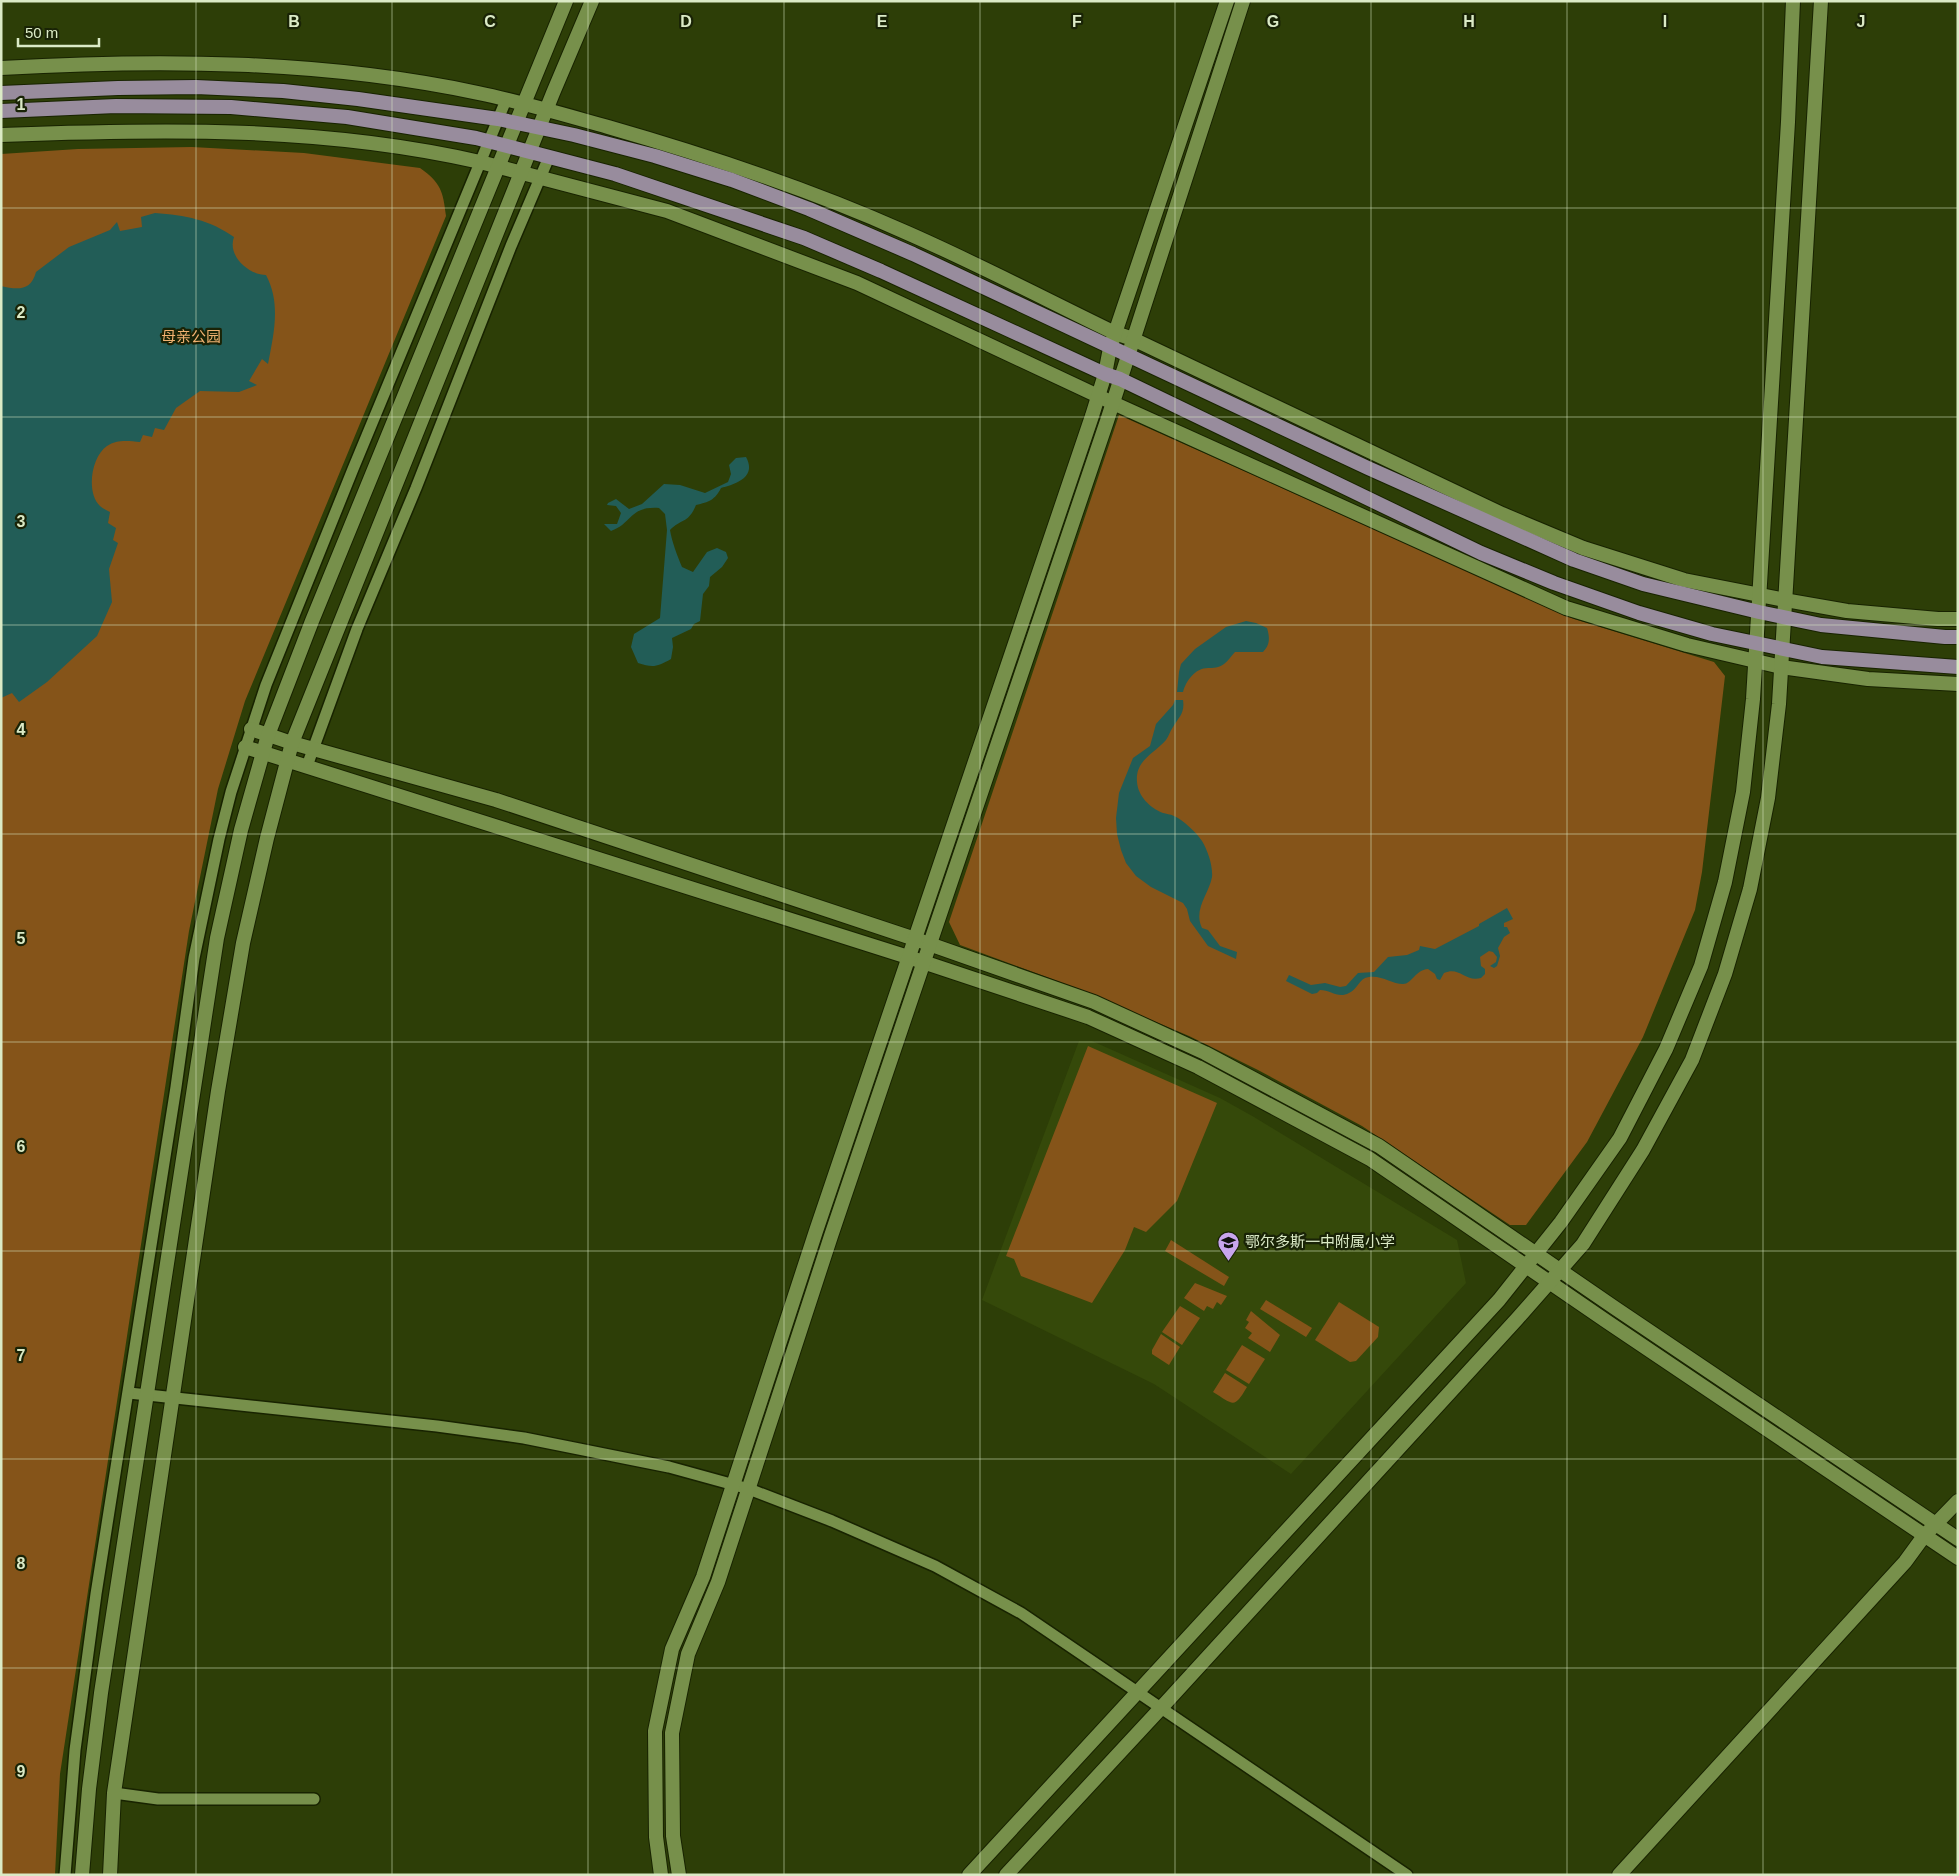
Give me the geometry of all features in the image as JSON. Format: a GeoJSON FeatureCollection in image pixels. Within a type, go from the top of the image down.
{"type":"FeatureCollection","features":[{"type":"Feature","properties":{"kind":"main road"},"geometry":{"type":"LineString","coordinates":[[1,93],[196,87],[273,90],[358,99],[517,122],[655,156],[732,180],[809,209],[913,254],[1368,468],[1574,560],[1643,584],[1784,618],[1821,625],[1958,637]]}},
{"type":"Feature","properties":{"kind":"main road"},"geometry":{"type":"LineString","coordinates":[[1,111],[116,106],[231,107],[347,116],[489,141],[615,174],[804,238],[881,270],[1104,374],[1120,379],[1480,553],[1554,583],[1639,613],[1712,634],[1782,650],[1822,657],[1958,667]]}},
{"type":"Feature","properties":{"kind":"street"},"geometry":{"type":"LineString","coordinates":[[82,1875],[89,1790],[101,1693],[146,1395],[217,938],[241,830],[262,752],[312,621],[566,1]]}},
{"type":"Feature","properties":{"kind":"street"},"geometry":{"type":"LineString","coordinates":[[110,1875],[114,1793],[217,1100],[243,943],[267,838],[292,743],[592,1]]}},
{"type":"Feature","properties":{"kind":"street"},"geometry":{"type":"LineString","coordinates":[[662,1875],[656,1837],[655,1732],[672,1649],[703,1577],[816,1231],[1098,395],[1110,348],[1227,1]]}},
{"type":"Feature","properties":{"kind":"street"},"geometry":{"type":"LineString","coordinates":[[679,1875],[673,1836],[672,1733],[688,1654],[718,1582],[828,1246],[1113,403],[1132,339],[1243,1]]}},
{"type":"Feature","properties":{"kind":"street"},"geometry":{"type":"LineString","coordinates":[[969,1875],[1499,1300],[1561,1222],[1620,1138],[1666,1049],[1701,966],[1725,882],[1743,792],[1756,662],[1788,132],[1793,1]]}},
{"type":"Feature","properties":{"kind":"street"},"geometry":{"type":"LineString","coordinates":[[1006,1875],[1161,1708],[1583,1244],[1643,1150],[1692,1060],[1725,974],[1750,889],[1768,798],[1779,704],[1821,1]]}},
{"type":"Feature","properties":{"kind":"street"},"geometry":{"type":"LineString","coordinates":[[1,68],[104,64],[202,64],[277,67],[337,72],[411,82],[478,93],[547,110],[697,153],[826,198],[921,239],[1115,333],[1132,339],[1502,514],[1583,548],[1684,580],[1785,600],[1847,610],[1938,619],[1958,619]]}},
{"type":"Feature","properties":{"kind":"street"},"geometry":{"type":"LineString","coordinates":[[65,1875],[76,1741],[96,1594],[129,1393],[194,958],[219,839],[245,747],[291,622],[506,100]]}},
{"type":"Feature","properties":{"kind":"street"},"geometry":{"type":"LineString","coordinates":[[1,135],[178,130],[275,133],[453,156],[522,172],[667,211],[857,283],[1113,403],[1566,608],[1687,645],[1781,668],[1868,680],[1958,684]]}},
{"type":"Feature","properties":{"kind":"street"},"geometry":{"type":"LineString","coordinates":[[307,766],[357,629],[416,488],[549,157]]}},
{"type":"Feature","properties":{"kind":"street"},"geometry":{"type":"LineString","coordinates":[[251,730],[312,749],[496,800],[930,944],[1094,1002],[1205,1053],[1379,1146],[1535,1254],[1958,1539]]}},
{"type":"Feature","properties":{"kind":"street"},"geometry":{"type":"LineString","coordinates":[[245,747],[924,962],[1088,1017],[1198,1068],[1370,1159],[1525,1266],[1958,1558]]}},
{"type":"Feature","properties":{"kind":"street"},"geometry":{"type":"LineString","coordinates":[[129,1393],[437,1426],[524,1438],[669,1467],[749,1489],[832,1521],[935,1566],[1021,1613],[1407,1875]]}},
{"type":"Feature","properties":{"kind":"street"},"geometry":{"type":"LineString","coordinates":[[1619,1875],[1905,1562],[1924,1536],[1958,1502]]}},
{"type":"Feature","properties":{"kind":"street"},"geometry":{"type":"LineString","coordinates":[[114,1793],[158,1799],[314,1799]]}},
{"type":"Feature","properties":{"kind":"shaded area","name":"鄂尔多斯一中附属小学"},"geometry":{"type":"Polygon","coordinates":[[[1079,1041],[1092,1041],[1220,1098],[1457,1240],[1466,1283],[1291,1474],[1154,1384],[982,1300],[1079,1041]]]}},
{"type":"Feature","properties":{"kind":"green space","name":"母亲公园"},"geometry":{"type":"Polygon","coordinates":[[[192,147],[304,153],[420,168],[440,188],[446,216],[245,701],[218,789],[189,931],[60,1774],[55,1875],[1,1875],[1,154],[78,149],[192,147]]]}},
{"type":"Feature","properties":{"kind":"green space"},"geometry":{"type":"Polygon","coordinates":[[[1119,415],[1574,619],[1714,662],[1725,676],[1702,872],[1695,910],[1643,1037],[1587,1142],[1526,1225],[1510,1225],[1362,1126],[1258,1070],[1189,1036],[1076,988],[960,945],[949,922],[1119,415]]]}},
{"type":"Feature","properties":{"kind":"green space"},"geometry":{"type":"Polygon","coordinates":[[[1088,1046],[1217,1103],[1177,1201],[1146,1232],[1134,1227],[1125,1250],[1092,1303],[1021,1276],[1014,1259],[1006,1256],[1088,1046]]]}},
{"type":"Feature","properties":{"kind":"green space"},"geometry":{"type":"Polygon","coordinates":[[[1171,1240],[1229,1277],[1224,1286],[1165,1251],[1171,1240]]]}},
{"type":"Feature","properties":{"kind":"green space"},"geometry":{"type":"Polygon","coordinates":[[[1195,1283],[1227,1296],[1221,1305],[1217,1302],[1213,1309],[1207,1306],[1204,1311],[1184,1298],[1195,1283]]]}},
{"type":"Feature","properties":{"kind":"green space"},"geometry":{"type":"Polygon","coordinates":[[[1266,1300],[1312,1328],[1306,1337],[1260,1309],[1266,1300]]]}},
{"type":"Feature","properties":{"kind":"green space"},"geometry":{"type":"Polygon","coordinates":[[[1339,1302],[1379,1327],[1378,1337],[1356,1361],[1350,1362],[1315,1340],[1339,1302]]]}},
{"type":"Feature","properties":{"kind":"green space"},"geometry":{"type":"Polygon","coordinates":[[[1180,1306],[1200,1318],[1182,1345],[1162,1332],[1180,1306]]]}},
{"type":"Feature","properties":{"kind":"green space"},"geometry":{"type":"Polygon","coordinates":[[[1251,1311],[1280,1335],[1270,1352],[1248,1338],[1252,1333],[1245,1328],[1249,1322],[1246,1320],[1251,1311]]]}},
{"type":"Feature","properties":{"kind":"green space"},"geometry":{"type":"Polygon","coordinates":[[[1161,1334],[1180,1347],[1169,1365],[1152,1354],[1152,1350],[1161,1334]]]}},
{"type":"Feature","properties":{"kind":"green space"},"geometry":{"type":"Polygon","coordinates":[[[1242,1345],[1265,1359],[1249,1384],[1226,1370],[1242,1345]]]}},
{"type":"Feature","properties":{"kind":"green space"},"geometry":{"type":"Polygon","coordinates":[[[1225,1373],[1247,1387],[1239,1399],[1233,1403],[1213,1392],[1225,1373]]]}},
{"type":"Feature","properties":{"kind":"water"},"geometry":{"type":"Polygon","coordinates":[[[155,213],[197,219],[225,231],[234,237],[234,251],[241,263],[253,272],[266,275],[271,286],[275,307],[274,330],[268,364],[262,359],[249,381],[257,385],[239,392],[200,391],[176,408],[164,430],[155,428],[152,437],[143,435],[140,442],[115,442],[102,451],[94,466],[92,484],[96,500],[101,507],[110,512],[108,523],[116,528],[113,540],[118,543],[109,569],[112,602],[97,636],[47,682],[19,702],[12,693],[1,698],[1,286],[23,288],[31,283],[36,272],[69,247],[110,230],[117,222],[120,231],[142,227],[141,217],[155,213]]]}},
{"type":"Feature","properties":{"kind":"water"},"geometry":{"type":"Polygon","coordinates":[[[746,457],[749,464],[747,475],[738,482],[721,488],[711,500],[696,505],[687,518],[670,530],[682,567],[693,572],[707,552],[717,548],[726,552],[728,558],[722,567],[710,577],[709,586],[703,594],[700,621],[694,624],[691,629],[672,638],[671,659],[655,666],[638,663],[631,647],[634,634],[660,618],[667,530],[665,514],[659,508],[642,510],[636,512],[624,524],[611,531],[604,524],[617,524],[621,513],[616,506],[607,505],[608,503],[616,499],[629,509],[642,504],[664,484],[680,485],[705,493],[728,482],[731,474],[729,465],[736,458],[746,457]]]}},
{"type":"Feature","properties":{"kind":"water"},"geometry":{"type":"Polygon","coordinates":[[[1246,621],[1267,628],[1269,641],[1263,652],[1235,652],[1222,665],[1199,670],[1186,684],[1183,692],[1177,692],[1181,664],[1195,649],[1226,627],[1246,621]]]}},
{"type":"Feature","properties":{"kind":"water"},"geometry":{"type":"Polygon","coordinates":[[[1175,700],[1183,700],[1182,712],[1166,740],[1146,758],[1139,768],[1137,774],[1138,787],[1142,797],[1149,805],[1158,811],[1173,815],[1181,820],[1202,841],[1210,859],[1212,877],[1200,908],[1199,914],[1202,928],[1208,930],[1220,946],[1237,952],[1236,959],[1208,946],[1190,921],[1187,909],[1183,903],[1151,887],[1136,876],[1126,863],[1117,834],[1116,818],[1119,793],[1133,758],[1150,746],[1156,724],[1173,705],[1175,700]]]}},
{"type":"Feature","properties":{"kind":"water"},"geometry":{"type":"Polygon","coordinates":[[[1507,908],[1513,919],[1504,923],[1504,927],[1507,927],[1510,933],[1504,937],[1498,948],[1500,956],[1497,966],[1494,968],[1490,966],[1496,962],[1497,957],[1493,952],[1489,951],[1480,957],[1481,966],[1485,969],[1485,974],[1481,978],[1470,978],[1454,971],[1449,971],[1444,973],[1440,980],[1428,969],[1420,972],[1409,982],[1403,984],[1378,977],[1366,978],[1345,995],[1338,995],[1324,990],[1312,994],[1286,981],[1289,975],[1311,985],[1325,983],[1340,987],[1346,986],[1358,973],[1374,972],[1388,957],[1407,955],[1419,950],[1420,946],[1435,949],[1479,926],[1479,924],[1507,908]]]}},
{"type":"Feature","properties":{"kind":"place","name":"鄂尔多斯一中附属小学"},"geometry":{"type":"Point","coordinates":[1229,1261]}}]}
